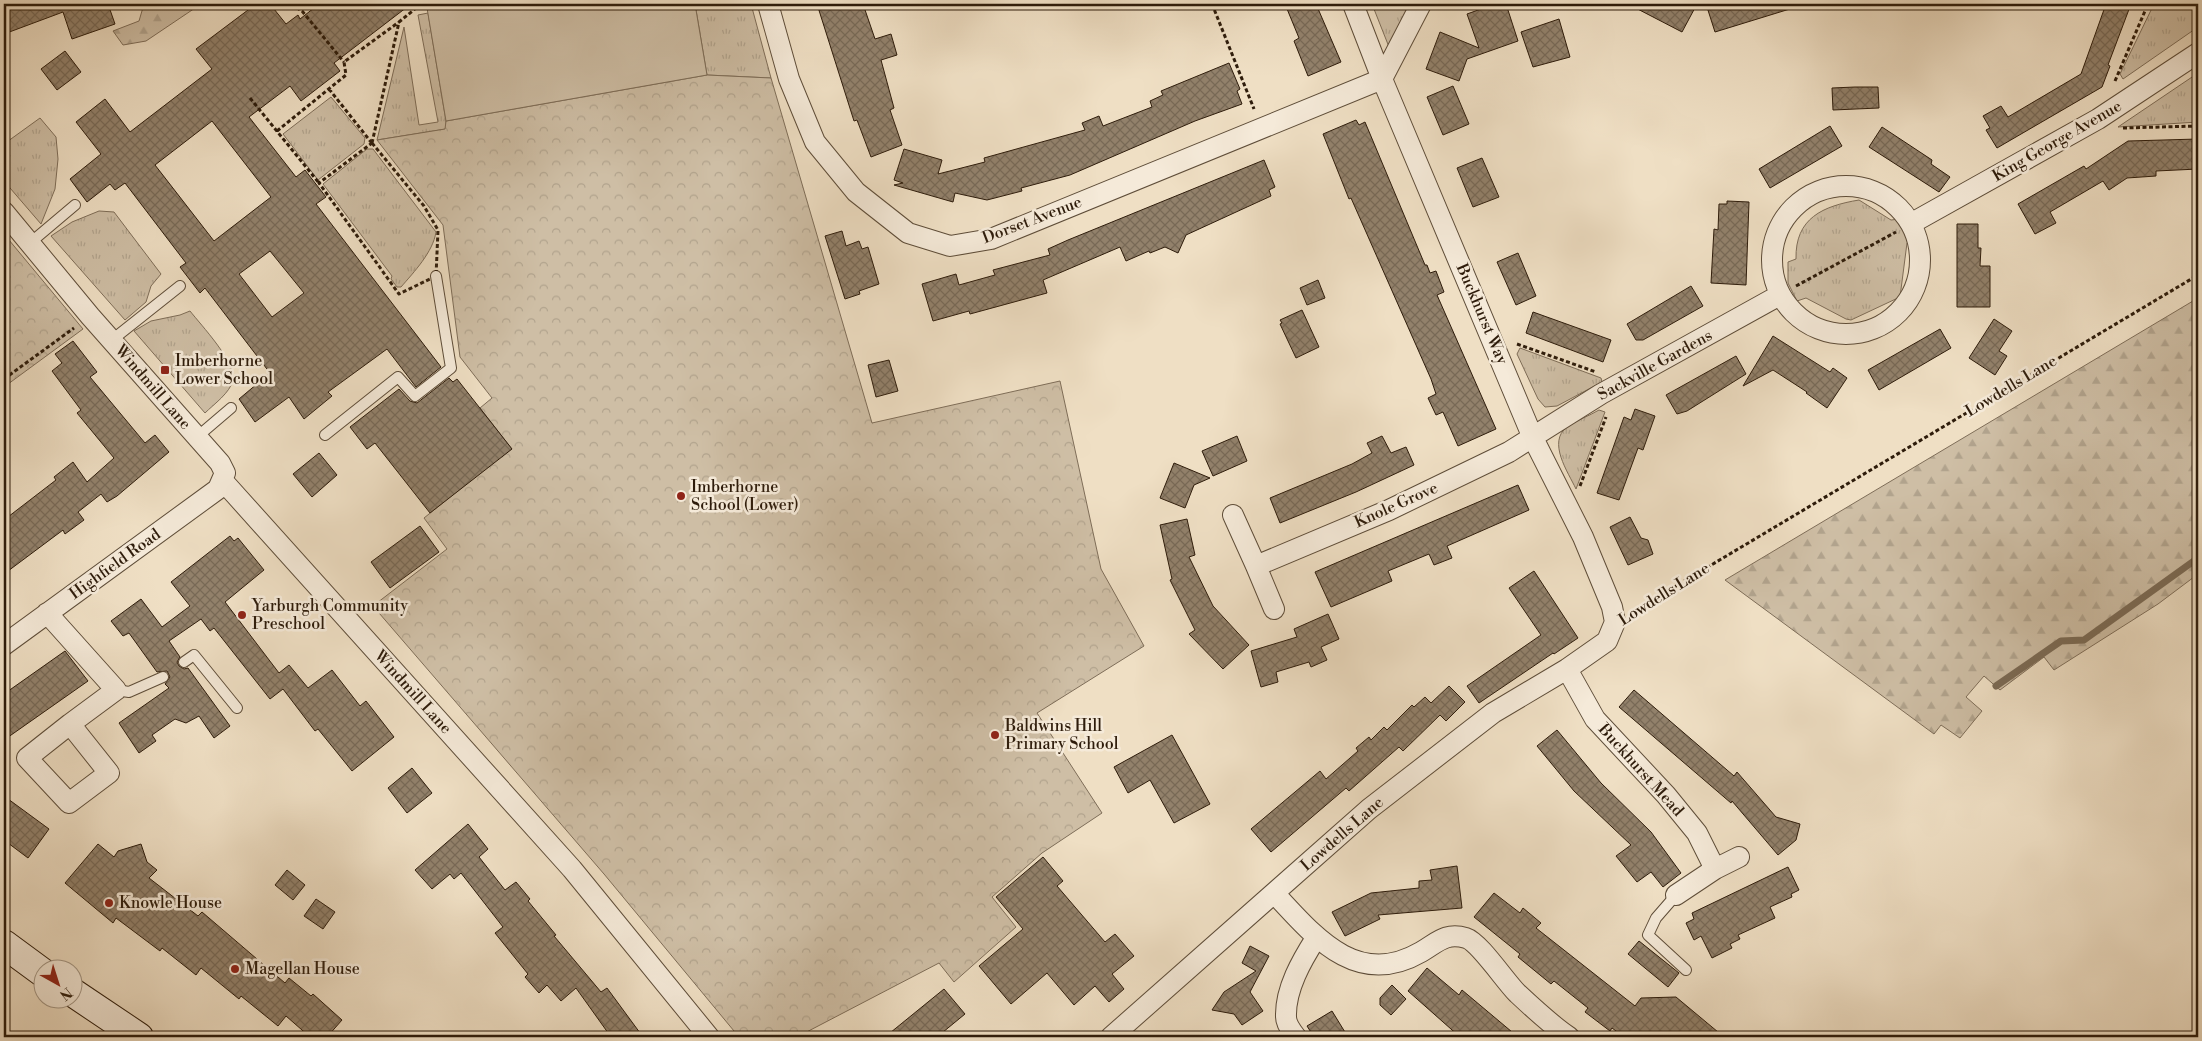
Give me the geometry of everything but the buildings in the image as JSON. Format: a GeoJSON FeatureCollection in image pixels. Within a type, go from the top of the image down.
{"type":"FeatureCollection","features":[{"type":"Feature","properties":{"kind":"street","name":"Dorset Avenue"},"geometry":{"type":"LineString","coordinates":[[768,4],[789,79],[815,142],[856,192],[908,233],[950,246],[991,239],[1382,79]]}},
{"type":"Feature","properties":{"kind":"street","name":"Buckhurst Way"},"geometry":{"type":"LineString","coordinates":[[1353,4],[1382,79],[1534,438],[1583,537],[1612,607],[1615,622]]}},
{"type":"Feature","properties":{"kind":"street"},"geometry":{"type":"LineString","coordinates":[[1382,79],[1421,4]]}},
{"type":"Feature","properties":{"kind":"street","name":"King George Avenue"},"geometry":{"type":"LineString","coordinates":[[1912,224],[2098,119],[2198,53]]}},
{"type":"Feature","properties":{"kind":"street"},"geometry":{"type":"LineString","coordinates":[[1861,184],[1884,194],[1901,208],[1912,224],[1919,247],[1918,272],[1912,297],[1895,317],[1871,329],[1848,336],[1826,332],[1804,321],[1785,306],[1778,296],[1771,274],[1771,248],[1779,226],[1797,206],[1821,190],[1842,185],[1861,184]]}},
{"type":"Feature","properties":{"kind":"street","name":"Windmill Lane"},"geometry":{"type":"LineString","coordinates":[[4,212],[90,316],[220,463],[225,473],[223,481],[572,869],[710,1037]]}},
{"type":"Feature","properties":{"kind":"street","name":"Sackville Gardens"},"geometry":{"type":"LineString","coordinates":[[1534,438],[1621,383],[1778,296]]}},
{"type":"Feature","properties":{"kind":"street","name":"Knole Grove"},"geometry":{"type":"LineString","coordinates":[[1256,566],[1398,506],[1534,438]]}},
{"type":"Feature","properties":{"kind":"street","name":"Highfield Road"},"geometry":{"type":"LineString","coordinates":[[4,644],[218,489],[223,481]]}},
{"type":"Feature","properties":{"kind":"street"},"geometry":{"type":"LineString","coordinates":[[1233,515],[1274,609]]}},
{"type":"Feature","properties":{"kind":"street"},"geometry":{"type":"LineString","coordinates":[[47,613],[116,690],[70,724]]}},
{"type":"Feature","properties":{"kind":"street","name":"Lowdells Lane"},"geometry":{"type":"LineString","coordinates":[[1111,1037],[1370,809],[1493,712],[1567,669],[1607,641],[1615,622]]}},
{"type":"Feature","properties":{"kind":"street","name":"Buckhurst Mead"},"geometry":{"type":"LineString","coordinates":[[1567,669],[1595,719],[1666,795],[1697,833],[1715,869]]}},
{"type":"Feature","properties":{"kind":"street"},"geometry":{"type":"LineString","coordinates":[[1676,895],[1715,869],[1739,857]]}},
{"type":"Feature","properties":{"kind":"street"},"geometry":{"type":"LineString","coordinates":[[1275,894],[1316,938],[1350,959],[1374,964],[1392,964],[1406,960],[1436,941],[1452,936],[1468,938],[1517,992],[1569,1037]]}},
{"type":"Feature","properties":{"kind":"street"},"geometry":{"type":"LineString","coordinates":[[1296,1037],[1286,1019],[1289,997],[1297,971],[1316,938]]}},
{"type":"Feature","properties":{"kind":"street"},"geometry":{"type":"LineString","coordinates":[[4,944],[32,965]]}},
{"type":"Feature","properties":{"kind":"street"},"geometry":{"type":"LineString","coordinates":[[82,999],[134,1036]]}},
{"type":"Feature","properties":{"kind":"lane"},"geometry":{"type":"LineString","coordinates":[[30,243],[75,205]]}},
{"type":"Feature","properties":{"kind":"lane"},"geometry":{"type":"LineString","coordinates":[[325,436],[398,378],[415,396],[451,368],[436,276]]}},
{"type":"Feature","properties":{"kind":"lane"},"geometry":{"type":"LineString","coordinates":[[112,340],[180,286]]}},
{"type":"Feature","properties":{"kind":"lane"},"geometry":{"type":"LineString","coordinates":[[197,436],[231,408]]}},
{"type":"Feature","properties":{"kind":"lane"},"geometry":{"type":"LineString","coordinates":[[184,662],[194,655],[237,708]]}},
{"type":"Feature","properties":{"kind":"lane"},"geometry":{"type":"LineString","coordinates":[[116,690],[129,692],[164,677]]}},
{"type":"Feature","properties":{"kind":"lane"},"geometry":{"type":"LineString","coordinates":[[1676,895],[1656,918],[1648,935],[1686,970]]}},
{"type":"Feature","properties":{"kind":"path"},"geometry":{"type":"LineString","coordinates":[[277,131],[346,75],[344,62],[302,11],[291,4]]}},
{"type":"Feature","properties":{"kind":"path"},"geometry":{"type":"LineString","coordinates":[[344,62],[421,4]]}},
{"type":"Feature","properties":{"kind":"path"},"geometry":{"type":"LineString","coordinates":[[1212,4],[1262,128]]}},
{"type":"Feature","properties":{"kind":"path"},"geometry":{"type":"LineString","coordinates":[[2114,84],[2148,4]]}},
{"type":"Feature","properties":{"kind":"path"},"geometry":{"type":"LineString","coordinates":[[319,183],[372,143],[399,22]]}},
{"type":"Feature","properties":{"kind":"path"},"geometry":{"type":"LineString","coordinates":[[250,98],[319,183],[399,294],[436,276],[438,230],[424,206],[329,89]]}},
{"type":"Feature","properties":{"kind":"path"},"geometry":{"type":"LineString","coordinates":[[2098,119],[2111,128],[2198,126]]}},
{"type":"Feature","properties":{"kind":"path"},"geometry":{"type":"LineString","coordinates":[[1778,296],[1912,224]]}},
{"type":"Feature","properties":{"kind":"path","name":"Lowdells Lane"},"geometry":{"type":"LineString","coordinates":[[1615,622],[2198,275]]}},
{"type":"Feature","properties":{"kind":"path"},"geometry":{"type":"LineString","coordinates":[[4,379],[90,316]]}},
{"type":"Feature","properties":{"kind":"path"},"geometry":{"type":"LineString","coordinates":[[1491,335],[1621,383],[1571,512]]}},
{"type":"Feature","properties":{"kind":"green space"},"geometry":{"type":"Polygon","coordinates":[[[144,4],[201,4],[146,41],[123,45],[113,31],[139,21],[144,4]]]}},
{"type":"Feature","properties":{"kind":"green space"},"geometry":{"type":"Polygon","coordinates":[[[453,4],[695,4],[707,75],[446,121],[427,8],[453,4]]]}},
{"type":"Feature","properties":{"kind":"green space"},"geometry":{"type":"Polygon","coordinates":[[[695,4],[751,4],[771,78],[707,75],[695,4]]]}},
{"type":"Feature","properties":{"kind":"green space"},"geometry":{"type":"Polygon","coordinates":[[[1372,4],[1413,4],[1391,52],[1372,4]]]}},
{"type":"Feature","properties":{"kind":"green space"},"geometry":{"type":"Polygon","coordinates":[[[2154,4],[2198,4],[2198,27],[2123,79],[2120,74],[2154,4]]]}},
{"type":"Feature","properties":{"kind":"green space"},"geometry":{"type":"Polygon","coordinates":[[[428,13],[446,129],[377,140],[404,27],[419,125],[438,122],[418,15],[428,13]]]}},
{"type":"Feature","properties":{"kind":"green space"},"geometry":{"type":"Polygon","coordinates":[[[2198,73],[2198,122],[2118,127],[2198,73]]]}},
{"type":"Feature","properties":{"kind":"green space","name":"Imberhorne School (Lower)"},"geometry":{"type":"Polygon","coordinates":[[[707,75],[771,78],[872,423],[1060,381],[1101,569],[1144,646],[1037,713],[1102,813],[1042,853],[992,897],[1016,927],[954,982],[939,963],[797,1037],[739,1037],[604,874],[373,606],[447,549],[424,518],[511,448],[480,408],[492,398],[460,357],[443,225],[377,140],[445,129],[446,121],[707,75]]]}},
{"type":"Feature","properties":{"kind":"green space"},"geometry":{"type":"Polygon","coordinates":[[[331,97],[365,138],[364,144],[318,180],[283,134],[331,97]]]}},
{"type":"Feature","properties":{"kind":"green space"},"geometry":{"type":"Polygon","coordinates":[[[40,118],[56,137],[58,159],[55,189],[41,224],[4,181],[4,144],[40,118]]]}},
{"type":"Feature","properties":{"kind":"green space"},"geometry":{"type":"Polygon","coordinates":[[[367,149],[373,149],[436,232],[427,254],[401,287],[397,287],[391,279],[392,276],[323,184],[367,149]]]}},
{"type":"Feature","properties":{"kind":"green space"},"geometry":{"type":"Polygon","coordinates":[[[1859,200],[1891,220],[1900,219],[1912,238],[1907,243],[1900,297],[1851,320],[1806,298],[1797,301],[1788,283],[1788,262],[1796,259],[1800,233],[1814,216],[1834,206],[1859,200]]]}},
{"type":"Feature","properties":{"kind":"green space"},"geometry":{"type":"Polygon","coordinates":[[[99,211],[114,212],[161,274],[151,286],[146,302],[125,320],[51,236],[72,222],[99,211]]]}},
{"type":"Feature","properties":{"kind":"green space"},"geometry":{"type":"Polygon","coordinates":[[[4,234],[83,329],[4,387],[4,234]]]}},
{"type":"Feature","properties":{"kind":"green space"},"geometry":{"type":"Polygon","coordinates":[[[2198,298],[2198,574],[2158,604],[2054,670],[2044,657],[2000,690],[1984,676],[1966,697],[1982,711],[1960,738],[1941,725],[1934,734],[1725,580],[2198,298]]]}},
{"type":"Feature","properties":{"kind":"green space"},"geometry":{"type":"Polygon","coordinates":[[[190,311],[224,354],[232,372],[233,380],[229,389],[205,413],[134,331],[151,321],[190,311]]]}},
{"type":"Feature","properties":{"kind":"green space"},"geometry":{"type":"Polygon","coordinates":[[[1520,348],[1601,378],[1602,382],[1557,406],[1545,407],[1538,399],[1517,354],[1520,348]]]}},
{"type":"Feature","properties":{"kind":"green space"},"geometry":{"type":"Polygon","coordinates":[[[1599,410],[1605,412],[1576,489],[1561,457],[1559,441],[1561,433],[1575,422],[1599,410]]]}},
{"type":"Feature","properties":{"kind":"waterway"},"geometry":{"type":"LineString","coordinates":[[1996,686],[2061,641],[2084,640],[2198,558]]}},
{"type":"Feature","properties":{"kind":"place","name":"Imberhorne Lower School"},"geometry":{"type":"Point","coordinates":[165,370]}},
{"type":"Feature","properties":{"kind":"place","name":"Imberhorne School (Lower)"},"geometry":{"type":"Point","coordinates":[681,496]}},
{"type":"Feature","properties":{"kind":"place","name":"Yarburgh Community Preschool"},"geometry":{"type":"Point","coordinates":[242,615]}},
{"type":"Feature","properties":{"kind":"place","name":"Baldwins Hill Primary School"},"geometry":{"type":"Point","coordinates":[995,735]}},
{"type":"Feature","properties":{"kind":"place","name":"Knowle House"},"geometry":{"type":"Point","coordinates":[109,903]}},
{"type":"Feature","properties":{"kind":"place","name":"Magellan House"},"geometry":{"type":"Point","coordinates":[235,969]}}]}
